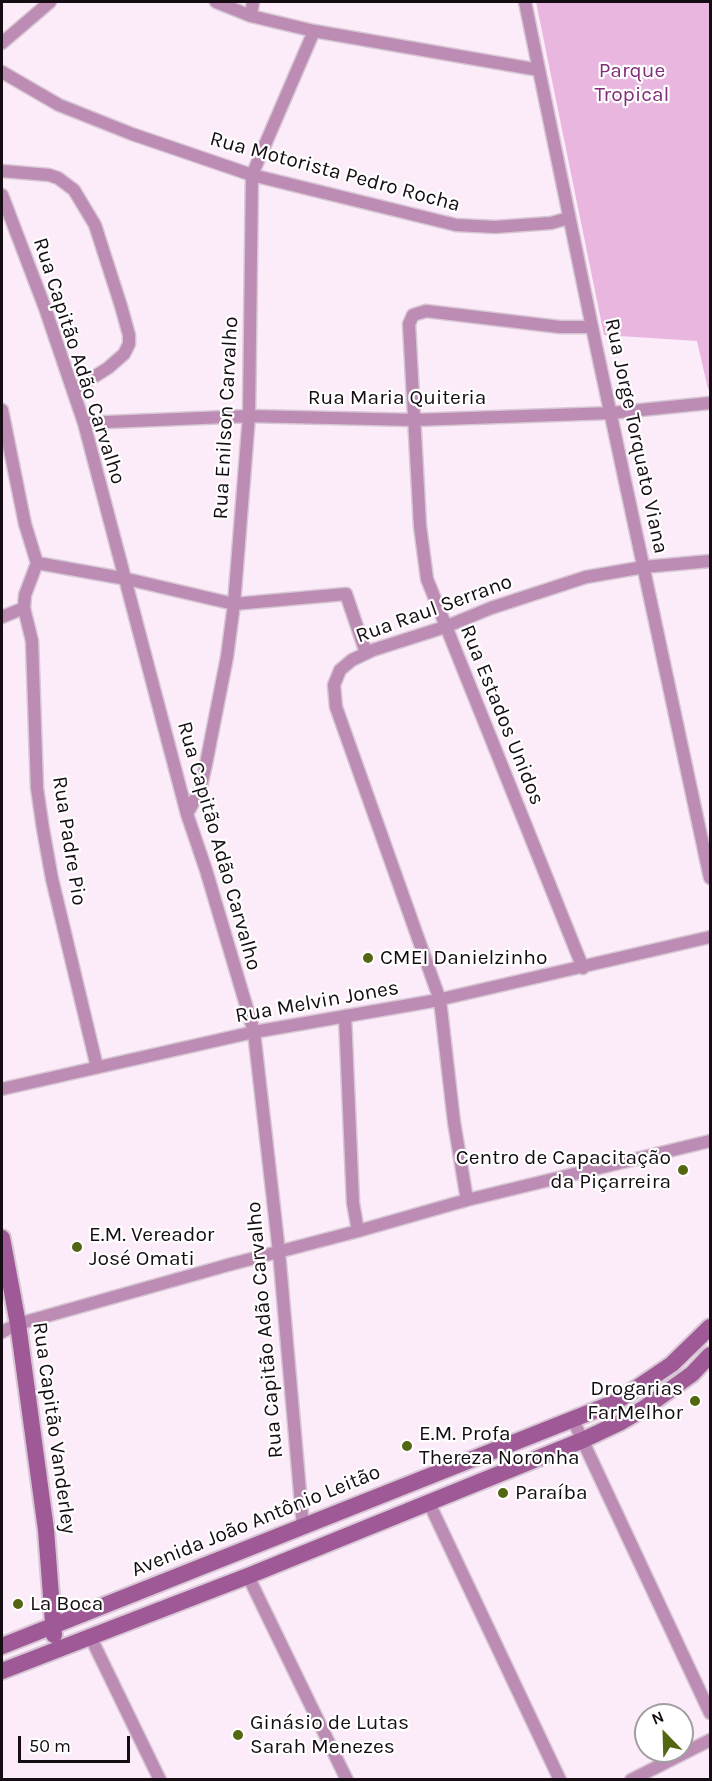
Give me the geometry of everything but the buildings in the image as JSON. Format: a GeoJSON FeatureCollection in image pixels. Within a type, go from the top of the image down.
{"type":"FeatureCollection","features":[{"type":"Feature","properties":{"kind":"main road","name":"Rua Capitão Vanderley"},"geometry":{"type":"LineString","coordinates":[[2,1238],[18,1324],[46,1530],[54,1626],[53,1650]]}},
{"type":"Feature","properties":{"kind":"main road","name":"Avenida João Antônio Leitão"},"geometry":{"type":"LineString","coordinates":[[2,1646],[616,1402],[672,1364],[711,1327]]}},
{"type":"Feature","properties":{"kind":"main road"},"geometry":{"type":"LineString","coordinates":[[2,1671],[248,1576],[583,1440],[620,1423],[643,1409],[692,1374],[711,1355]]}},
{"type":"Feature","properties":{"kind":"street"},"geometry":{"type":"LineString","coordinates":[[2,43],[50,2]]}},
{"type":"Feature","properties":{"kind":"street"},"geometry":{"type":"LineString","coordinates":[[216,2],[251,16],[314,31],[539,70]]}},
{"type":"Feature","properties":{"kind":"street"},"geometry":{"type":"LineString","coordinates":[[251,16],[253,2]]}},
{"type":"Feature","properties":{"kind":"street","name":"Rua Jorge Torquato Viana"},"geometry":{"type":"LineString","coordinates":[[525,2],[592,327],[711,878]]}},
{"type":"Feature","properties":{"kind":"street","name":"Rua Enilson Carvalho"},"geometry":{"type":"LineString","coordinates":[[187,814],[200,790],[227,657],[234,604],[249,416],[252,175],[314,31]]}},
{"type":"Feature","properties":{"kind":"street","name":"Rua Motorista Pedro Rocha"},"geometry":{"type":"LineString","coordinates":[[2,72],[59,105],[132,134],[252,175],[456,225],[495,227],[551,223],[569,218]]}},
{"type":"Feature","properties":{"kind":"street"},"geometry":{"type":"LineString","coordinates":[[2,171],[49,175],[58,178],[74,190],[94,225],[121,306],[129,335],[129,344],[124,354],[108,368],[73,390]]}},
{"type":"Feature","properties":{"kind":"street","name":"Rua Capitão Adão Carvalho"},"geometry":{"type":"LineString","coordinates":[[2,195],[45,308],[84,423],[127,579],[187,814],[254,1032],[279,1252],[303,1527]]}},
{"type":"Feature","properties":{"kind":"street","name":"Rua Estados Unidos"},"geometry":{"type":"LineString","coordinates":[[583,968],[427,579],[420,526],[409,324],[413,315],[426,311],[560,327],[592,327]]}},
{"type":"Feature","properties":{"kind":"street","name":"Rua Maria Quiteria"},"geometry":{"type":"LineString","coordinates":[[84,423],[249,416],[414,420],[611,413],[711,403]]}},
{"type":"Feature","properties":{"kind":"street"},"geometry":{"type":"LineString","coordinates":[[2,410],[25,524],[37,563],[127,579],[234,604],[346,594],[366,653]]}},
{"type":"Feature","properties":{"kind":"street","name":"Rua Raul Serrano"},"geometry":{"type":"LineString","coordinates":[[440,1000],[336,707],[334,685],[340,670],[352,660],[366,653],[586,577],[644,567],[711,561]]}},
{"type":"Feature","properties":{"kind":"street","name":"Rua Padre Pio"},"geometry":{"type":"LineString","coordinates":[[37,563],[24,595],[24,608],[32,641],[37,788],[52,879],[97,1067]]}},
{"type":"Feature","properties":{"kind":"street"},"geometry":{"type":"LineString","coordinates":[[2,617],[24,608]]}},
{"type":"Feature","properties":{"kind":"street","name":"Rua Melvin Jones"},"geometry":{"type":"LineString","coordinates":[[2,1089],[254,1032],[440,1000],[711,937]]}},
{"type":"Feature","properties":{"kind":"street"},"geometry":{"type":"LineString","coordinates":[[440,1000],[454,1122],[466,1200]]}},
{"type":"Feature","properties":{"kind":"street"},"geometry":{"type":"LineString","coordinates":[[345,1016],[352,1203],[358,1232]]}},
{"type":"Feature","properties":{"kind":"street"},"geometry":{"type":"LineString","coordinates":[[2,1332],[18,1324],[358,1232],[466,1200],[711,1141]]}},
{"type":"Feature","properties":{"kind":"street"},"geometry":{"type":"LineString","coordinates":[[573,1420],[711,1713]]}},
{"type":"Feature","properties":{"kind":"street"},"geometry":{"type":"LineString","coordinates":[[429,1503],[560,1779]]}},
{"type":"Feature","properties":{"kind":"street"},"geometry":{"type":"LineString","coordinates":[[248,1576],[347,1779]]}},
{"type":"Feature","properties":{"kind":"street"},"geometry":{"type":"LineString","coordinates":[[90,1636],[160,1779]]}},
{"type":"Feature","properties":{"kind":"street"},"geometry":{"type":"LineString","coordinates":[[631,1779],[711,1740]]}},
{"type":"Feature","properties":{"kind":"green space","name":"Parque Tropical"},"geometry":{"type":"Polygon","coordinates":[[[536,2],[710,2],[710,389],[708,389],[697,341],[604,335],[536,2]]]}},
{"type":"Feature","properties":{"kind":"place","name":"CMEI Danielzinho"},"geometry":{"type":"Point","coordinates":[368,958]}},
{"type":"Feature","properties":{"kind":"place","name":"Centro de Capacitação da Piçarreira"},"geometry":{"type":"Point","coordinates":[683,1170]}},
{"type":"Feature","properties":{"kind":"place","name":"E.M. Vereador José Omati"},"geometry":{"type":"Point","coordinates":[77,1247]}},
{"type":"Feature","properties":{"kind":"place","name":"Drogarias FarMelhor"},"geometry":{"type":"Point","coordinates":[695,1401]}},
{"type":"Feature","properties":{"kind":"place","name":"E.M. Profª Thereza Noronha"},"geometry":{"type":"Point","coordinates":[407,1446]}},
{"type":"Feature","properties":{"kind":"place","name":"Paraíba"},"geometry":{"type":"Point","coordinates":[503,1493]}},
{"type":"Feature","properties":{"kind":"place","name":"La Boca"},"geometry":{"type":"Point","coordinates":[18,1604]}},
{"type":"Feature","properties":{"kind":"place","name":"Ginásio de Lutas Sarah Menezes"},"geometry":{"type":"Point","coordinates":[238,1735]}}]}
